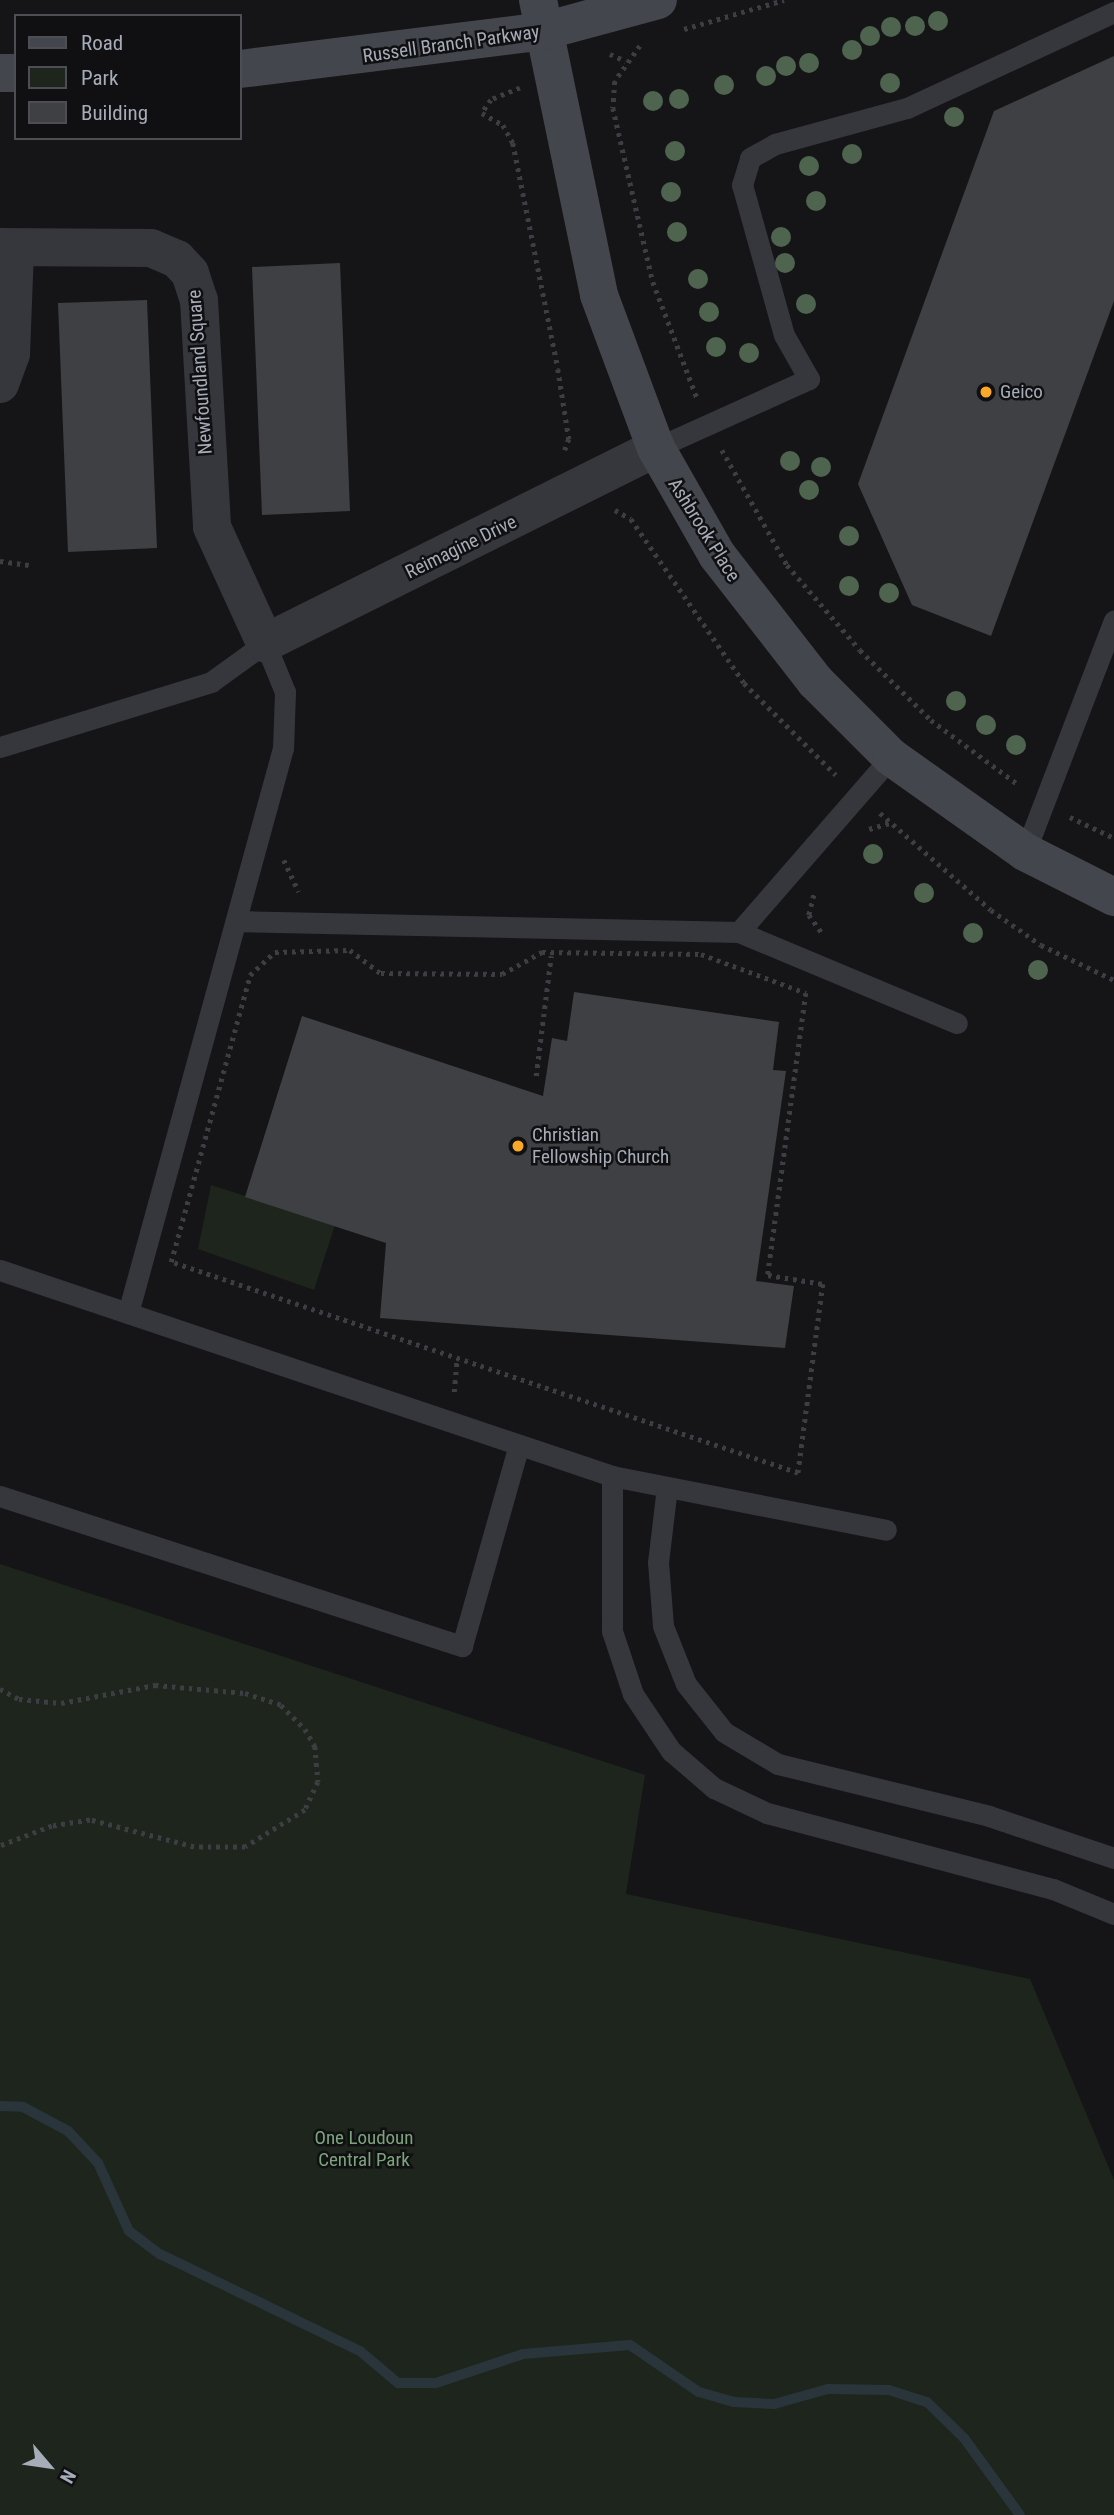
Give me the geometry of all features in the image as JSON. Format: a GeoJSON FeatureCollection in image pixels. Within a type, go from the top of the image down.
{"type":"FeatureCollection","features":[{"type":"Feature","properties":{"kind":"street","name":"Russell Branch Parkway"},"geometry":{"type":"LineString","coordinates":[[242,69],[541,15],[658,0]]}},
{"type":"Feature","properties":{"kind":"street","name":"Ashbrook Place"},"geometry":{"type":"LineString","coordinates":[[541,15],[599,295],[656,448],[754,607],[891,757],[1025,852],[1114,897]]}},
{"type":"Feature","properties":{"kind":"street","name":"Newfoundland Square"},"geometry":{"type":"LineString","coordinates":[[0,384],[11,354],[8,247],[151,248],[177,259],[190,273],[199,300],[212,527],[265,643]]}},
{"type":"Feature","properties":{"kind":"street","name":"Reimagine Drive"},"geometry":{"type":"LineString","coordinates":[[265,643],[656,448]]}},
{"type":"Feature","properties":{"kind":"lane"},"geometry":{"type":"LineString","coordinates":[[656,448],[809,379],[785,335],[742,185],[750,159],[775,144],[907,108],[1109,19]]}},
{"type":"Feature","properties":{"kind":"lane"},"geometry":{"type":"LineString","coordinates":[[1025,852],[1114,620]]}},
{"type":"Feature","properties":{"kind":"lane"},"geometry":{"type":"LineString","coordinates":[[0,747],[211,682],[265,643],[285,692],[288,719],[236,921],[128,1313]]}},
{"type":"Feature","properties":{"kind":"lane"},"geometry":{"type":"LineString","coordinates":[[739,932],[891,757]]}},
{"type":"Feature","properties":{"kind":"lane"},"geometry":{"type":"LineString","coordinates":[[236,921],[739,932],[957,1023]]}},
{"type":"Feature","properties":{"kind":"lane"},"geometry":{"type":"LineString","coordinates":[[0,1270],[612,1476],[886,1530]]}},
{"type":"Feature","properties":{"kind":"lane"},"geometry":{"type":"LineString","coordinates":[[0,1496],[462,1646],[519,1445]]}},
{"type":"Feature","properties":{"kind":"lane"},"geometry":{"type":"LineString","coordinates":[[612,1476],[612,1631],[633,1694],[680,1758],[715,1788],[767,1813],[1053,1889],[1114,1914]]}},
{"type":"Feature","properties":{"kind":"lane"},"geometry":{"type":"LineString","coordinates":[[667,1486],[658,1562],[663,1626],[686,1684],[724,1732],[778,1764],[989,1816],[1114,1858]]}},
{"type":"Feature","properties":{"kind":"path"},"geometry":{"type":"LineString","coordinates":[[0,561],[29,565]]}},
{"type":"Feature","properties":{"kind":"path"},"geometry":{"type":"LineString","coordinates":[[1043,803],[1114,838]]}},
{"type":"Feature","properties":{"kind":"path"},"geometry":{"type":"LineString","coordinates":[[860,837],[891,823]]}},
{"type":"Feature","properties":{"kind":"path"},"geometry":{"type":"LineString","coordinates":[[283,854],[287,876],[300,892],[319,896],[318,951]]}},
{"type":"Feature","properties":{"kind":"path"},"geometry":{"type":"LineString","coordinates":[[795,1486],[823,1284],[768,1275],[806,993],[830,940],[809,915],[819,888]]}},
{"type":"Feature","properties":{"kind":"path"},"geometry":{"type":"LineString","coordinates":[[797,1473],[171,1262],[250,975],[275,952],[349,950],[381,973],[502,974],[552,951],[701,954],[806,993]]}},
{"type":"Feature","properties":{"kind":"path"},"geometry":{"type":"LineString","coordinates":[[536,1076],[552,951]]}},
{"type":"Feature","properties":{"kind":"path"},"geometry":{"type":"LineString","coordinates":[[457,1359],[453,1391],[466,1396]]}},
{"type":"Feature","properties":{"kind":"path"},"geometry":{"type":"LineString","coordinates":[[0,1689],[19,1699],[61,1703],[155,1685],[245,1693],[281,1705],[305,1729],[315,1746],[318,1782],[305,1810],[245,1847],[194,1847],[90,1820],[52,1826],[0,1846]]}},
{"type":"Feature","properties":{"kind":"green space"},"geometry":{"type":"Polygon","coordinates":[[[211,1185],[335,1225],[314,1290],[198,1249],[211,1185]]]}},
{"type":"Feature","properties":{"kind":"green space","name":"One Loudoun Central Park"},"geometry":{"type":"Polygon","coordinates":[[[0,1564],[645,1775],[626,1894],[1030,1979],[1114,2180],[1114,2515],[0,2515],[0,1564]]]}},
{"type":"Feature","properties":{"kind":"building","name":"Geico"},"geometry":{"type":"Polygon","coordinates":[[[1114,56],[1114,301],[991,636],[912,605],[858,484],[994,111],[1114,56]]]}},
{"type":"Feature","properties":{"kind":"building"},"geometry":{"type":"Polygon","coordinates":[[[340,263],[350,511],[262,515],[252,267],[340,263]]]}},
{"type":"Feature","properties":{"kind":"building"},"geometry":{"type":"Polygon","coordinates":[[[147,300],[157,548],[68,552],[58,303],[147,300]]]}},
{"type":"Feature","properties":{"kind":"building","name":"Christian Fellowship Church"},"geometry":{"type":"Polygon","coordinates":[[[574,992],[779,1022],[773,1070],[786,1071],[756,1281],[794,1286],[785,1348],[380,1318],[386,1243],[245,1197],[302,1016],[543,1096],[552,1038],[567,1041],[574,992]]]}},
{"type":"Feature","properties":{"kind":"waterway"},"geometry":{"type":"LineString","coordinates":[[0,2106],[23,2107],[68,2131],[98,2163],[129,2231],[160,2254],[360,2351],[398,2383],[436,2383],[523,2354],[630,2345],[699,2392],[734,2402],[774,2404],[828,2389],[889,2390],[927,2402],[964,2438],[1020,2515]]}},
{"type":"Feature","properties":{"kind":"place","name":"Geico"},"geometry":{"type":"Point","coordinates":[986,392]}},
{"type":"Feature","properties":{"kind":"place","name":"Christian Fellowship Church"},"geometry":{"type":"Point","coordinates":[518,1146]}}]}
